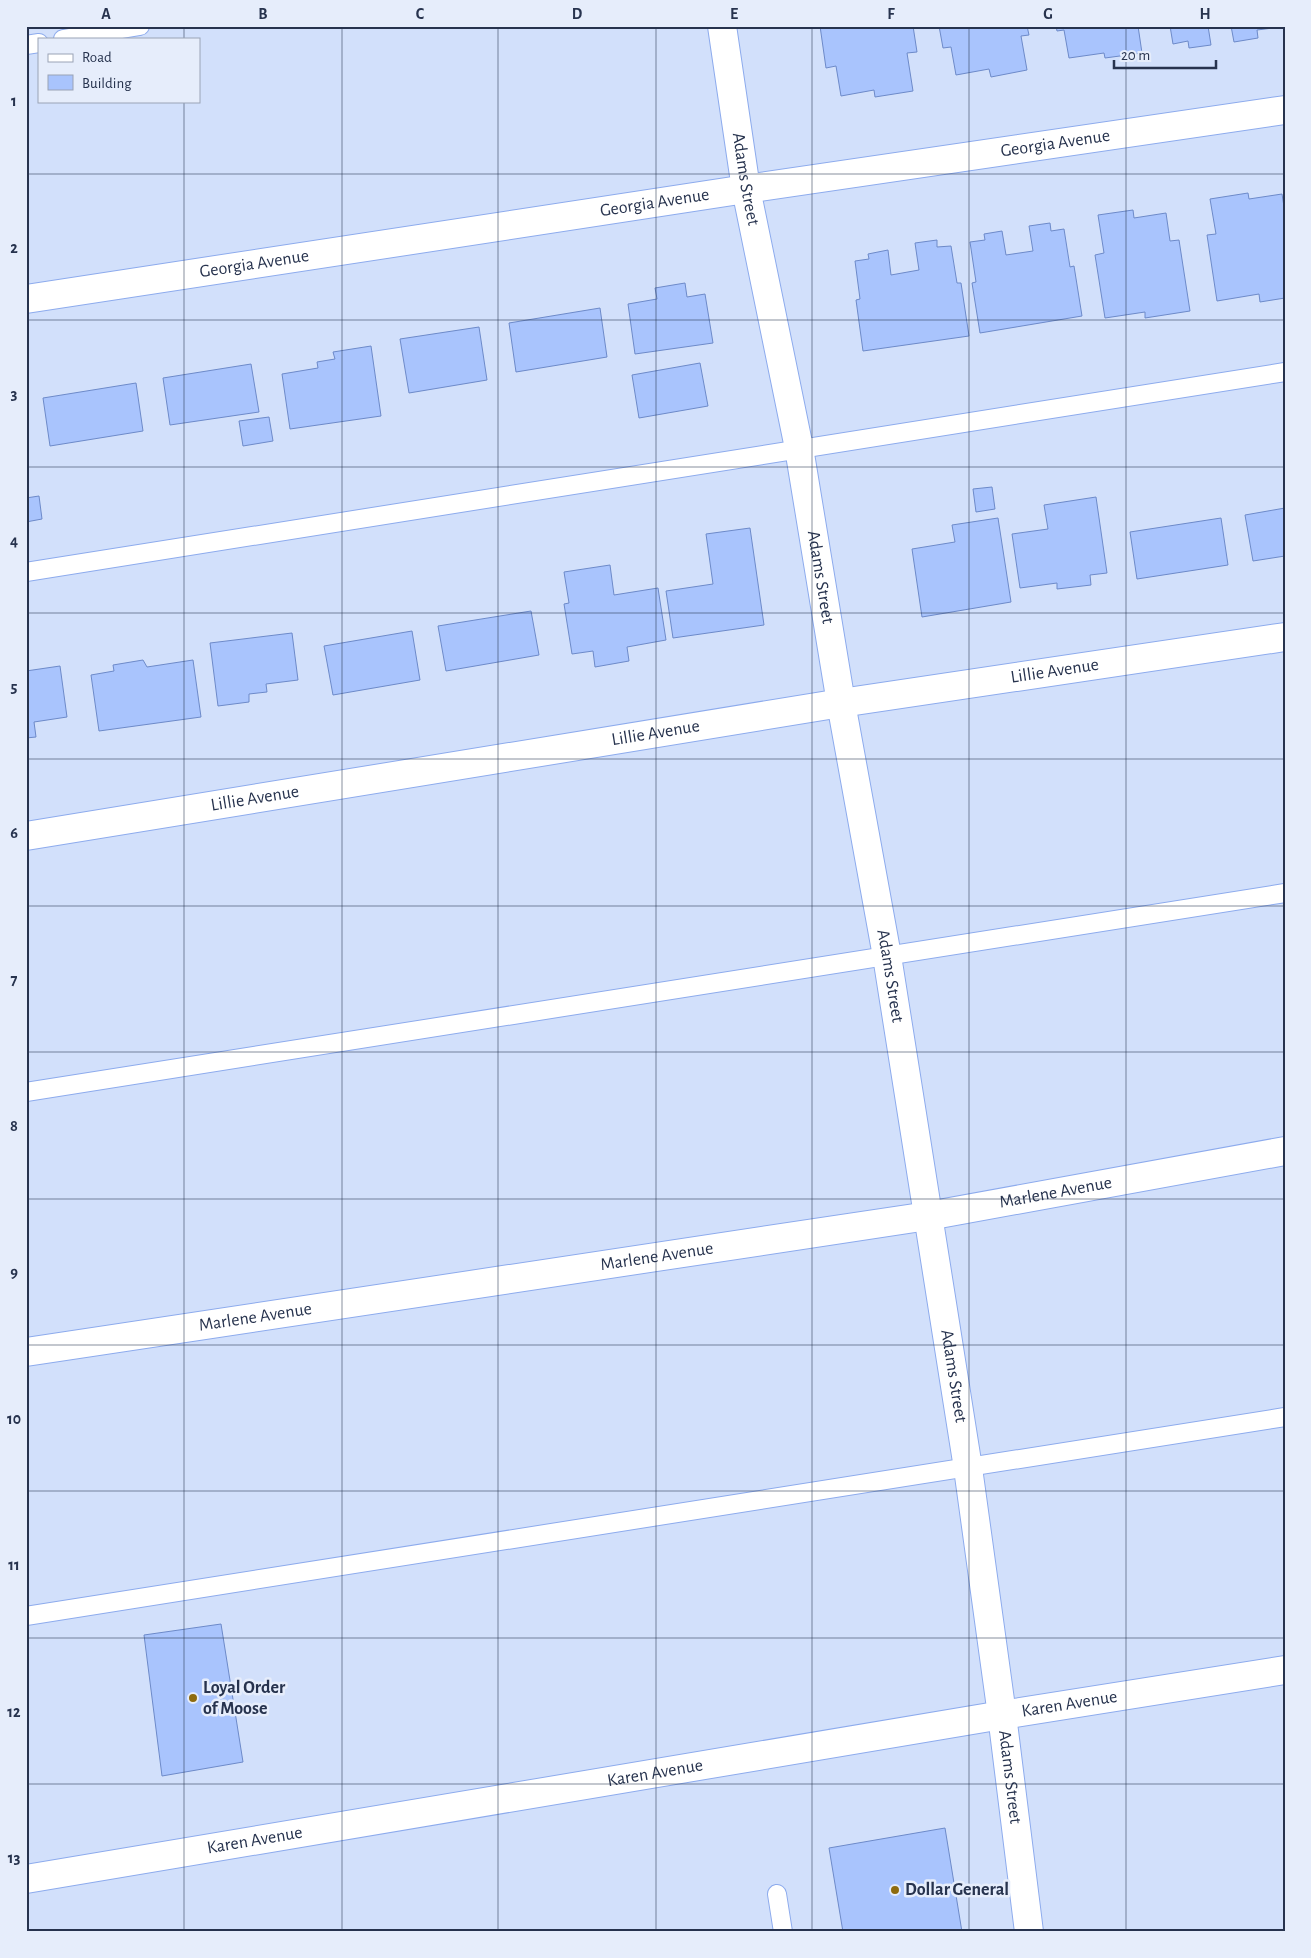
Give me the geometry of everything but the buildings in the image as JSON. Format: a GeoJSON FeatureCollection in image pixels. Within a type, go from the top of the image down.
{"type":"FeatureCollection","features":[{"type":"Feature","properties":{"kind":"street","name":"Adams Street"},"geometry":{"type":"LineString","coordinates":[[722,26],[746,189],[799,448],[841,703],[887,956],[968,1468],[1002,1715],[1028,1932]]}},
{"type":"Feature","properties":{"kind":"street","name":"Georgia Avenue"},"geometry":{"type":"LineString","coordinates":[[26,299],[746,189],[1285,110]]}},
{"type":"Feature","properties":{"kind":"street","name":"Lillie Avenue"},"geometry":{"type":"LineString","coordinates":[[26,836],[841,703],[1285,637]]}},
{"type":"Feature","properties":{"kind":"street","name":"Marlene Avenue"},"geometry":{"type":"LineString","coordinates":[[26,1352],[928,1216],[1285,1152]]}},
{"type":"Feature","properties":{"kind":"street","name":"Karen Avenue"},"geometry":{"type":"LineString","coordinates":[[26,1879],[1002,1715],[1285,1670]]}},
{"type":"Feature","properties":{"kind":"lane"},"geometry":{"type":"LineString","coordinates":[[69,38],[140,26]]}},
{"type":"Feature","properties":{"kind":"lane"},"geometry":{"type":"LineString","coordinates":[[26,572],[1285,372]]}},
{"type":"Feature","properties":{"kind":"lane"},"geometry":{"type":"LineString","coordinates":[[26,1092],[1285,893]]}},
{"type":"Feature","properties":{"kind":"lane"},"geometry":{"type":"LineString","coordinates":[[26,1616],[1285,1417]]}},
{"type":"Feature","properties":{"kind":"lane"},"geometry":{"type":"LineString","coordinates":[[777,1894],[783,1932]]}},
{"type":"Feature","properties":{"kind":"place","name":"Loyal Order of Moose"},"geometry":{"type":"Point","coordinates":[193,1698]}},
{"type":"Feature","properties":{"kind":"place","name":"Dollar General"},"geometry":{"type":"Point","coordinates":[895,1890]}}]}
